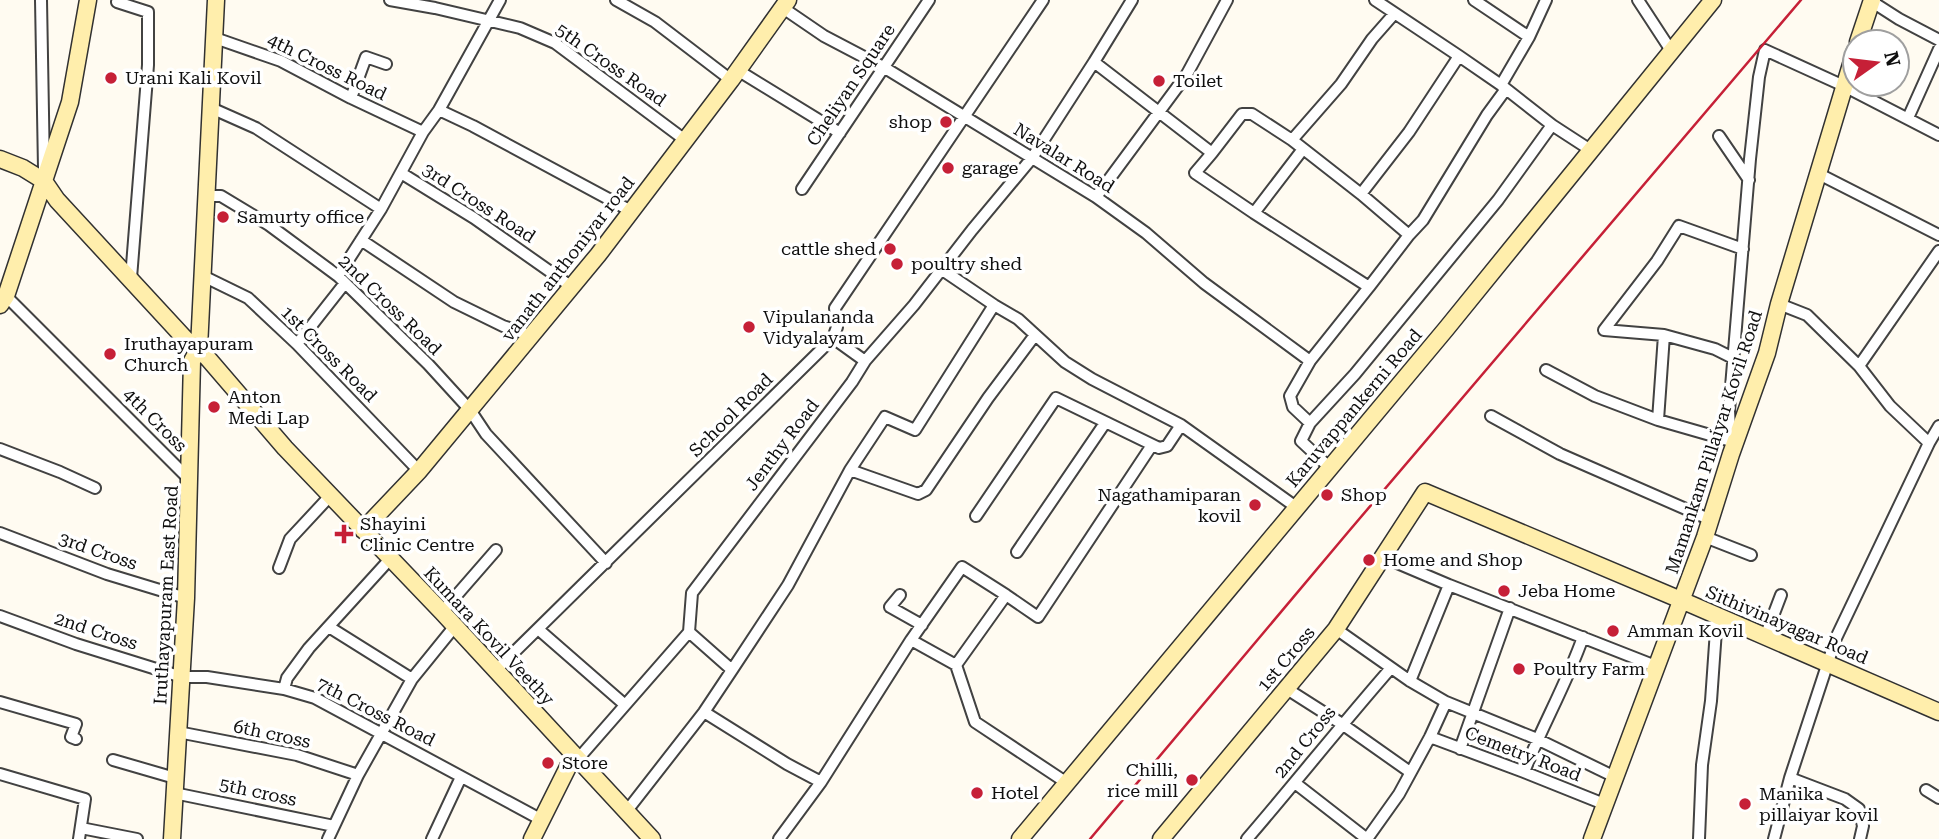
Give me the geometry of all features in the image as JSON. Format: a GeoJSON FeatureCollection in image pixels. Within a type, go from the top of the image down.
{"type":"FeatureCollection","features":[{"type":"Feature","properties":{"kind":"street"},"geometry":{"type":"LineString","coordinates":[[41,0],[47,174]]}},
{"type":"Feature","properties":{"kind":"street"},"geometry":{"type":"LineString","coordinates":[[3,301],[70,102],[88,0]]}},
{"type":"Feature","properties":{"kind":"street","name":"Iruthayapuram East Road"},"geometry":{"type":"LineString","coordinates":[[172,839],[186,598],[192,361],[197,351],[202,276],[216,0]]}},
{"type":"Feature","properties":{"kind":"street","name":"5th Cross Road"},"geometry":{"type":"LineString","coordinates":[[390,0],[520,28],[555,43],[685,140]]}},
{"type":"Feature","properties":{"kind":"street"},"geometry":{"type":"LineString","coordinates":[[297,344],[341,279],[500,0]]}},
{"type":"Feature","properties":{"kind":"street"},"geometry":{"type":"LineString","coordinates":[[616,0],[655,22],[735,76],[840,133]]}},
{"type":"Feature","properties":{"kind":"street","name":"Cheliyan Square"},"geometry":{"type":"LineString","coordinates":[[802,189],[929,0]]}},
{"type":"Feature","properties":{"kind":"street"},"geometry":{"type":"LineString","coordinates":[[865,361],[833,338],[837,327],[835,308],[1043,0]]}},
{"type":"Feature","properties":{"kind":"street","name":"Jenthy Road"},"geometry":{"type":"LineString","coordinates":[[689,632],[692,593],[852,382],[865,361],[1032,158],[1132,0]]}},
{"type":"Feature","properties":{"kind":"street"},"geometry":{"type":"LineString","coordinates":[[1096,197],[1187,74],[1227,0]]}},
{"type":"Feature","properties":{"kind":"street"},"geometry":{"type":"LineString","coordinates":[[1375,0],[1592,151]]}},
{"type":"Feature","properties":{"kind":"street"},"geometry":{"type":"LineString","coordinates":[[1474,0],[1529,37]]}},
{"type":"Feature","properties":{"kind":"street"},"geometry":{"type":"LineString","coordinates":[[1310,424],[1293,407],[1290,396],[1310,361],[1423,219],[1487,116],[1546,0]]}},
{"type":"Feature","properties":{"kind":"street"},"geometry":{"type":"LineString","coordinates":[[1638,0],[1672,52]]}},
{"type":"Feature","properties":{"kind":"street","name":"Karuvappankerni Road"},"geometry":{"type":"LineString","coordinates":[[1020,839],[1592,151],[1713,0]]}},
{"type":"Feature","properties":{"kind":"street"},"geometry":{"type":"LineString","coordinates":[[1862,28],[1871,1],[1939,40]]}},
{"type":"Feature","properties":{"kind":"street"},"geometry":{"type":"LineString","coordinates":[[117,2],[148,12],[148,65],[131,278]]}},
{"type":"Feature","properties":{"kind":"street","name":"vanath anthoniyar road"},"geometry":{"type":"LineString","coordinates":[[363,530],[419,471],[572,287],[735,76],[786,4]]}},
{"type":"Feature","properties":{"kind":"street","name":"Navalar Road"},"geometry":{"type":"LineString","coordinates":[[786,4],[824,36],[885,68],[1096,197],[1146,233],[1204,283],[1310,361]]}},
{"type":"Feature","properties":{"kind":"street"},"geometry":{"type":"LineString","coordinates":[[1292,140],[1341,84],[1394,13]]}},
{"type":"Feature","properties":{"kind":"street","name":"4th Cross Road"},"geometry":{"type":"LineString","coordinates":[[215,38],[281,61],[423,132]]}},
{"type":"Feature","properties":{"kind":"street"},"geometry":{"type":"LineString","coordinates":[[1908,118],[1939,49]]}},
{"type":"Feature","properties":{"kind":"street"},"geometry":{"type":"LineString","coordinates":[[1546,370],[1595,396],[1731,447],[1729,411],[1733,358],[1759,77],[1765,50],[1841,85]]}},
{"type":"Feature","properties":{"kind":"street"},"geometry":{"type":"LineString","coordinates":[[1361,194],[1409,132],[1459,56]]}},
{"type":"Feature","properties":{"kind":"street"},"geometry":{"type":"LineString","coordinates":[[351,98],[366,57],[386,64]]}},
{"type":"Feature","properties":{"kind":"street"},"geometry":{"type":"LineString","coordinates":[[1094,62],[1212,153]]}},
{"type":"Feature","properties":{"kind":"street","name":"Mamankam Pillaiyar Kovil Road"},"geometry":{"type":"LineString","coordinates":[[1592,839],[1705,537],[1731,447],[1767,353],[1841,97]]}},
{"type":"Feature","properties":{"kind":"street"},"geometry":{"type":"LineString","coordinates":[[1868,98],[1939,135]]}},
{"type":"Feature","properties":{"kind":"street"},"geometry":{"type":"LineString","coordinates":[[211,108],[256,128],[381,209]]}},
{"type":"Feature","properties":{"kind":"street"},"geometry":{"type":"LineString","coordinates":[[439,110],[631,211]]}},
{"type":"Feature","properties":{"kind":"street"},"geometry":{"type":"LineString","coordinates":[[1369,287],[1195,173],[1242,114],[1252,114],[1292,140],[1409,235]]}},
{"type":"Feature","properties":{"kind":"street"},"geometry":{"type":"LineString","coordinates":[[1330,468],[1301,441],[1310,424],[1355,374],[1498,200],[1552,125]]}},
{"type":"Feature","properties":{"kind":"street"},"geometry":{"type":"LineString","coordinates":[[1720,136],[1749,180]]}},
{"type":"Feature","properties":{"kind":"street"},"geometry":{"type":"LineString","coordinates":[[1254,213],[1303,149]]}},
{"type":"Feature","properties":{"kind":"street"},"geometry":{"type":"LineString","coordinates":[[0,159],[47,174]]}},
{"type":"Feature","properties":{"kind":"street","name":"3rd Cross Road"},"geometry":{"type":"LineString","coordinates":[[401,173],[474,218],[572,287]]}},
{"type":"Feature","properties":{"kind":"street","name":"Kumara Kovil Veethy"},"geometry":{"type":"LineString","coordinates":[[47,174],[57,200],[652,839]]}},
{"type":"Feature","properties":{"kind":"street"},"geometry":{"type":"LineString","coordinates":[[1819,174],[1939,235]]}},
{"type":"Feature","properties":{"kind":"street","name":"2nd Cross Road"},"geometry":{"type":"LineString","coordinates":[[206,196],[221,196],[269,225],[341,279],[419,355],[470,410],[486,434],[606,564]]}},
{"type":"Feature","properties":{"kind":"street"},"geometry":{"type":"LineString","coordinates":[[1733,358],[1714,349],[1664,335],[1604,330],[1657,261],[1679,226],[1743,249]]}},
{"type":"Feature","properties":{"kind":"street"},"geometry":{"type":"LineString","coordinates":[[361,240],[454,302],[503,326],[532,336]]}},
{"type":"Feature","properties":{"kind":"street"},"geometry":{"type":"LineString","coordinates":[[1859,366],[1939,251]]}},
{"type":"Feature","properties":{"kind":"street"},"geometry":{"type":"LineString","coordinates":[[941,269],[1018,319],[1065,362],[1181,425],[1296,507]]}},
{"type":"Feature","properties":{"kind":"street","name":"1st Cross Road"},"geometry":{"type":"LineString","coordinates":[[202,276],[248,298],[297,344],[419,471]]}},
{"type":"Feature","properties":{"kind":"street","name":"4th Cross"},"geometry":{"type":"LineString","coordinates":[[3,301],[190,480]]}},
{"type":"Feature","properties":{"kind":"street"},"geometry":{"type":"LineString","coordinates":[[1779,304],[1807,315],[1859,366],[1890,406],[1929,443]]}},
{"type":"Feature","properties":{"kind":"street"},"geometry":{"type":"LineString","coordinates":[[626,812],[704,712],[788,585],[850,470],[885,417],[915,430],[994,305]]}},
{"type":"Feature","properties":{"kind":"street"},"geometry":{"type":"LineString","coordinates":[[850,470],[918,494],[926,490],[988,398],[1035,335]]}},
{"type":"Feature","properties":{"kind":"street"},"geometry":{"type":"LineString","coordinates":[[1658,420],[1664,335]]}},
{"type":"Feature","properties":{"kind":"street","name":"School Road"},"geometry":{"type":"LineString","coordinates":[[496,670],[833,338]]}},
{"type":"Feature","properties":{"kind":"street"},"geometry":{"type":"LineString","coordinates":[[976,516],[1056,398],[1160,448],[1167,446],[1181,425]]}},
{"type":"Feature","properties":{"kind":"street"},"geometry":{"type":"LineString","coordinates":[[1491,416],[1560,454],[1710,520]]}},
{"type":"Feature","properties":{"kind":"street"},"geometry":{"type":"LineString","coordinates":[[1017,552],[1105,423]]}},
{"type":"Feature","properties":{"kind":"street"},"geometry":{"type":"LineString","coordinates":[[1774,839],[1790,778],[1836,639],[1939,426]]}},
{"type":"Feature","properties":{"kind":"street"},"geometry":{"type":"LineString","coordinates":[[779,839],[821,782],[911,640],[962,567],[1038,617],[1152,445]]}},
{"type":"Feature","properties":{"kind":"street"},"geometry":{"type":"LineString","coordinates":[[0,449],[95,488]]}},
{"type":"Feature","properties":{"kind":"street","name":"Sithivinayagar Road"},"geometry":{"type":"LineString","coordinates":[[1425,492],[1939,712]]}},
{"type":"Feature","properties":{"kind":"street","name":"1st Cross"},"geometry":{"type":"LineString","coordinates":[[1161,839],[1336,629],[1425,492]]}},
{"type":"Feature","properties":{"kind":"street"},"geometry":{"type":"LineString","coordinates":[[279,568],[290,539],[330,496]]}},
{"type":"Feature","properties":{"kind":"street","name":"3rd Cross"},"geometry":{"type":"LineString","coordinates":[[0,533],[107,574],[186,598]]}},
{"type":"Feature","properties":{"kind":"street"},"geometry":{"type":"LineString","coordinates":[[1705,537],[1751,555]]}},
{"type":"Feature","properties":{"kind":"street"},"geometry":{"type":"LineString","coordinates":[[442,612],[496,550]]}},
{"type":"Feature","properties":{"kind":"street"},"geometry":{"type":"LineString","coordinates":[[1383,557],[1658,667]]}},
{"type":"Feature","properties":{"kind":"street"},"geometry":{"type":"LineString","coordinates":[[284,688],[309,648],[390,559]]}},
{"type":"Feature","properties":{"kind":"street"},"geometry":{"type":"LineString","coordinates":[[1410,681],[1449,585]]}},
{"type":"Feature","properties":{"kind":"street"},"geometry":{"type":"LineString","coordinates":[[900,595],[890,607],[922,625]]}},
{"type":"Feature","properties":{"kind":"street"},"geometry":{"type":"LineString","coordinates":[[956,665],[1006,595]]}},
{"type":"Feature","properties":{"kind":"street"},"geometry":{"type":"LineString","coordinates":[[1765,637],[1781,595]]}},
{"type":"Feature","properties":{"kind":"street"},"geometry":{"type":"LineString","coordinates":[[1460,749],[1510,608]]}},
{"type":"Feature","properties":{"kind":"street"},"geometry":{"type":"LineString","coordinates":[[1699,839],[1702,765],[1711,701],[1717,615]]}},
{"type":"Feature","properties":{"kind":"street","name":"2nd Cross"},"geometry":{"type":"LineString","coordinates":[[0,616],[76,645],[182,677]]}},
{"type":"Feature","properties":{"kind":"street"},"geometry":{"type":"LineString","coordinates":[[328,839],[358,775],[412,679],[455,626]]}},
{"type":"Feature","properties":{"kind":"street"},"geometry":{"type":"LineString","coordinates":[[329,627],[412,679]]}},
{"type":"Feature","properties":{"kind":"street"},"geometry":{"type":"LineString","coordinates":[[538,629],[624,704]]}},
{"type":"Feature","properties":{"kind":"street"},"geometry":{"type":"LineString","coordinates":[[1336,629],[1410,681],[1446,702],[1537,739],[1615,777]]}},
{"type":"Feature","properties":{"kind":"street"},"geometry":{"type":"LineString","coordinates":[[531,839],[576,757],[689,632],[732,670]]}},
{"type":"Feature","properties":{"kind":"street"},"geometry":{"type":"LineString","coordinates":[[1524,772],[1574,663],[1583,636]]}},
{"type":"Feature","properties":{"kind":"street"},"geometry":{"type":"LineString","coordinates":[[911,640],[956,665],[975,722],[1067,783]]}},
{"type":"Feature","properties":{"kind":"street","name":"2nd Cross"},"geometry":{"type":"LineString","coordinates":[[1248,839],[1391,668]]}},
{"type":"Feature","properties":{"kind":"street","name":"7th Cross Road"},"geometry":{"type":"LineString","coordinates":[[182,677],[207,677],[284,688],[315,698],[540,819]]}},
{"type":"Feature","properties":{"kind":"street"},"geometry":{"type":"LineString","coordinates":[[1287,689],[1410,772]]}},
{"type":"Feature","properties":{"kind":"street"},"geometry":{"type":"LineString","coordinates":[[0,702],[76,724],[71,737],[76,739]]}},
{"type":"Feature","properties":{"kind":"street"},"geometry":{"type":"LineString","coordinates":[[1295,783],[1367,839],[1399,794],[1446,702]]}},
{"type":"Feature","properties":{"kind":"street"},"geometry":{"type":"LineString","coordinates":[[704,712],[821,782]]}},
{"type":"Feature","properties":{"kind":"street","name":"6th cross"},"geometry":{"type":"LineString","coordinates":[[178,732],[297,755],[358,775]]}},
{"type":"Feature","properties":{"kind":"street","name":"Cemetry Road"},"geometry":{"type":"LineString","coordinates":[[1430,737],[1604,804]]}},
{"type":"Feature","properties":{"kind":"street","name":"5th cross"},"geometry":{"type":"LineString","coordinates":[[113,760],[175,785],[334,826]]}},
{"type":"Feature","properties":{"kind":"street"},"geometry":{"type":"LineString","coordinates":[[0,775],[85,799],[80,833],[137,839]]}},
{"type":"Feature","properties":{"kind":"street"},"geometry":{"type":"LineString","coordinates":[[432,839],[461,777]]}},
{"type":"Feature","properties":{"kind":"street"},"geometry":{"type":"LineString","coordinates":[[1790,778],[1845,799],[1859,809],[1863,826],[1860,839]]}},
{"type":"Feature","properties":{"kind":"street"},"geometry":{"type":"LineString","coordinates":[[1926,790],[1939,798]]}},
{"type":"Feature","properties":{"kind":"railway"},"geometry":{"type":"LineString","coordinates":[[1090,839],[1801,0]]}},
{"type":"Feature","properties":{"kind":"place","name":"Urani Kali Kovil"},"geometry":{"type":"Point","coordinates":[111,78]}},
{"type":"Feature","properties":{"kind":"place","name":"Toilet"},"geometry":{"type":"Point","coordinates":[1159,81]}},
{"type":"Feature","properties":{"kind":"place","name":"shop"},"geometry":{"type":"Point","coordinates":[946,122]}},
{"type":"Feature","properties":{"kind":"place","name":"garage"},"geometry":{"type":"Point","coordinates":[948,168]}},
{"type":"Feature","properties":{"kind":"place","name":"Samurty office"},"geometry":{"type":"Point","coordinates":[223,217]}},
{"type":"Feature","properties":{"kind":"place","name":"cattle shed"},"geometry":{"type":"Point","coordinates":[890,249]}},
{"type":"Feature","properties":{"kind":"place","name":"poultry shed"},"geometry":{"type":"Point","coordinates":[897,264]}},
{"type":"Feature","properties":{"kind":"place","name":"Vipulananda Vidyalayam"},"geometry":{"type":"Point","coordinates":[749,327]}},
{"type":"Feature","properties":{"kind":"place","name":"Iruthayapuram Church"},"geometry":{"type":"Point","coordinates":[110,354]}},
{"type":"Feature","properties":{"kind":"place","name":"Anton Medi Lap"},"geometry":{"type":"Point","coordinates":[214,407]}},
{"type":"Feature","properties":{"kind":"place","name":"Shop"},"geometry":{"type":"Point","coordinates":[1327,495]}},
{"type":"Feature","properties":{"kind":"place","name":"Nagathamiparan kovil"},"geometry":{"type":"Point","coordinates":[1255,505]}},
{"type":"Feature","properties":{"kind":"place","name":"Shayini Clinic Centre"},"geometry":{"type":"Point","coordinates":[344,534]}},
{"type":"Feature","properties":{"kind":"place","name":"Home and Shop"},"geometry":{"type":"Point","coordinates":[1369,560]}},
{"type":"Feature","properties":{"kind":"place","name":"Jeba Home"},"geometry":{"type":"Point","coordinates":[1504,591]}},
{"type":"Feature","properties":{"kind":"place","name":"Amman Kovil"},"geometry":{"type":"Point","coordinates":[1613,631]}},
{"type":"Feature","properties":{"kind":"place","name":"Poultry Farm"},"geometry":{"type":"Point","coordinates":[1519,669]}},
{"type":"Feature","properties":{"kind":"place","name":"Store"},"geometry":{"type":"Point","coordinates":[548,763]}},
{"type":"Feature","properties":{"kind":"place","name":"Chilli, rice mill"},"geometry":{"type":"Point","coordinates":[1192,780]}},
{"type":"Feature","properties":{"kind":"place","name":"Hotel"},"geometry":{"type":"Point","coordinates":[977,793]}},
{"type":"Feature","properties":{"kind":"place","name":"Manika pillaiyar kovil"},"geometry":{"type":"Point","coordinates":[1745,804]}}]}
